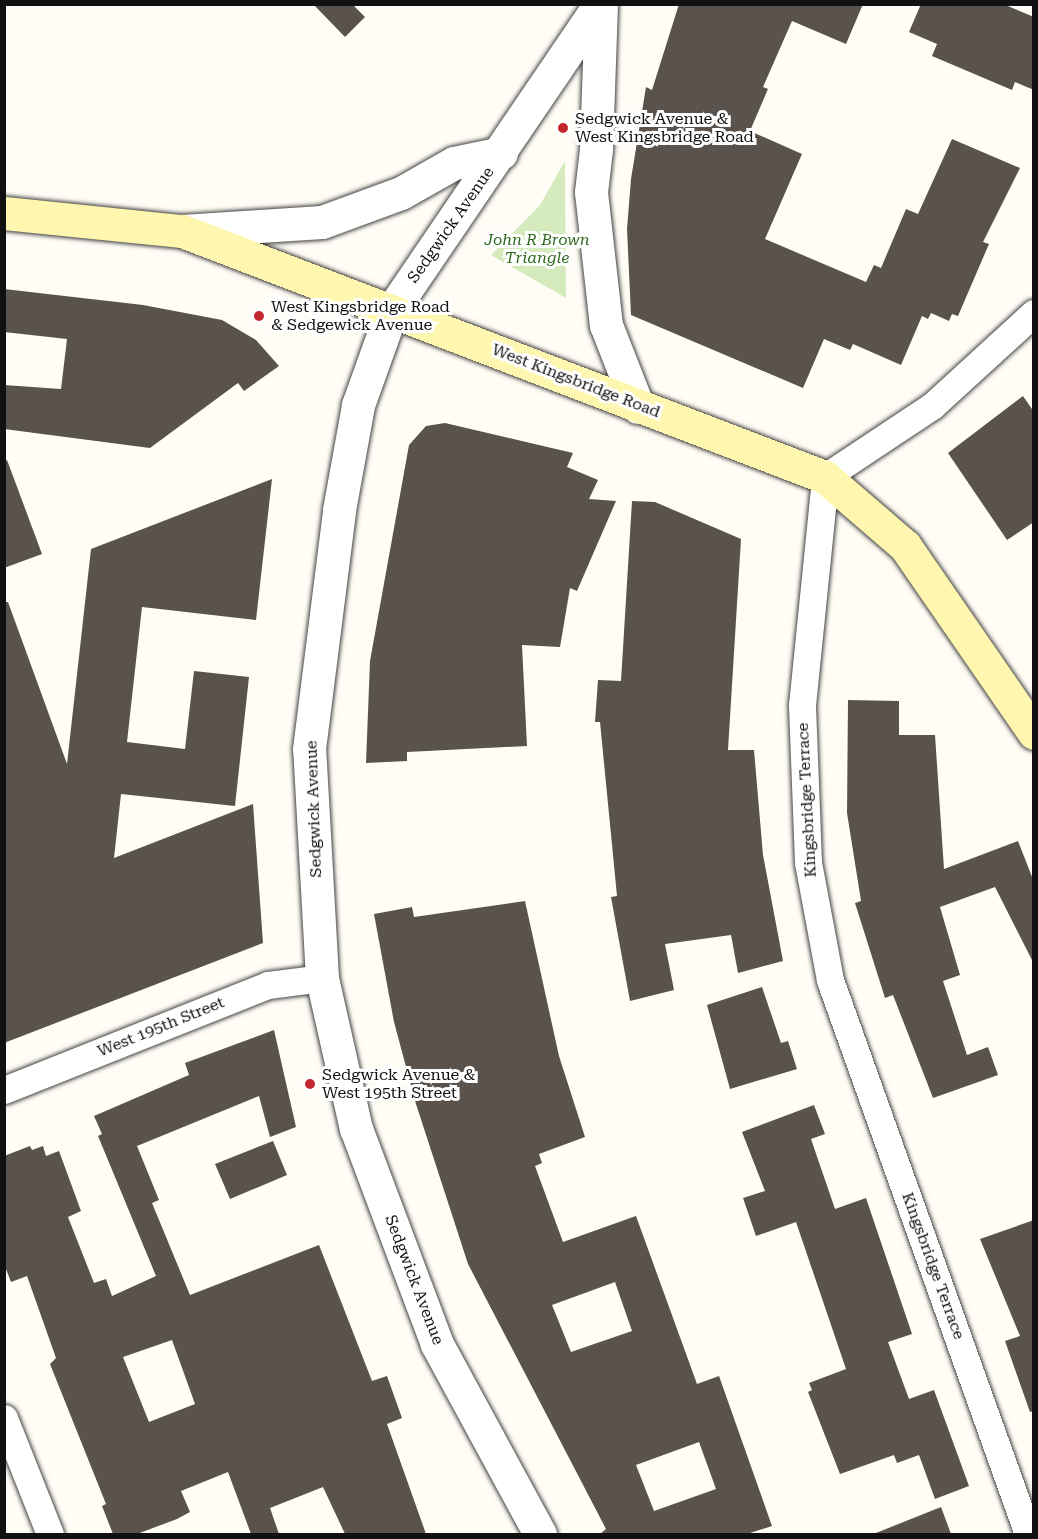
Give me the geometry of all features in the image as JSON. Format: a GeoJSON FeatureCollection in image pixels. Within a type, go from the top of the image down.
{"type":"FeatureCollection","features":[{"type":"Feature","properties":{"kind":"main road","name":"West Kingsbridge Road"},"geometry":{"type":"LineString","coordinates":[[4,213],[182,231],[825,477],[905,546],[1034,733]]}},
{"type":"Feature","properties":{"kind":"street","name":"Sedgwick Avenue"},"geometry":{"type":"LineString","coordinates":[[540,1534],[437,1344],[356,1129],[322,978],[309,749],[339,510],[358,405],[392,310],[601,4]]}},
{"type":"Feature","properties":{"kind":"street"},"geometry":{"type":"LineString","coordinates":[[601,4],[596,149],[591,192],[606,325],[638,407]]}},
{"type":"Feature","properties":{"kind":"street"},"geometry":{"type":"LineString","coordinates":[[182,231],[322,222],[401,194],[454,163],[501,153]]}},
{"type":"Feature","properties":{"kind":"street"},"geometry":{"type":"LineString","coordinates":[[825,477],[932,406],[1034,313]]}},
{"type":"Feature","properties":{"kind":"street","name":"Kingsbridge Terrace"},"geometry":{"type":"LineString","coordinates":[[825,477],[802,705],[808,862],[830,981],[1028,1534]]}},
{"type":"Feature","properties":{"kind":"street","name":"West 195th Street"},"geometry":{"type":"LineString","coordinates":[[4,1090],[268,985],[322,978]]}},
{"type":"Feature","properties":{"kind":"street"},"geometry":{"type":"LineString","coordinates":[[4,1418],[50,1534]]}},
{"type":"Feature","properties":{"kind":"green space","name":"John R Brown Triangle"},"geometry":{"type":"Polygon","coordinates":[[[565,161],[566,298],[491,255],[540,205],[565,161]]]}},
{"type":"Feature","properties":{"kind":"building"},"geometry":{"type":"Polygon","coordinates":[[[313,4],[352,4],[365,17],[345,37],[313,4]]]}},
{"type":"Feature","properties":{"kind":"building"},"geometry":{"type":"Polygon","coordinates":[[[679,4],[863,4],[846,44],[792,21],[763,87],[768,89],[750,131],[802,154],[765,239],[866,282],[874,265],[881,268],[906,209],[918,214],[952,139],[1020,168],[983,242],[989,244],[958,316],[952,314],[949,321],[931,313],[928,319],[922,316],[901,365],[853,344],[850,350],[824,339],[803,388],[631,315],[627,229],[631,179],[646,87],[652,90],[679,4]]]}},
{"type":"Feature","properties":{"kind":"building"},"geometry":{"type":"Polygon","coordinates":[[[921,4],[1003,4],[1034,17],[1034,90],[1015,82],[1012,90],[932,56],[937,44],[909,32],[921,4]]]}},
{"type":"Feature","properties":{"kind":"building"},"geometry":{"type":"Polygon","coordinates":[[[4,289],[143,305],[222,320],[256,340],[279,366],[244,391],[238,383],[150,448],[4,429],[4,385],[61,389],[67,339],[4,332],[4,289]]]}},
{"type":"Feature","properties":{"kind":"building"},"geometry":{"type":"Polygon","coordinates":[[[1023,396],[1034,412],[1034,522],[1007,540],[948,453],[1023,396]]]}},
{"type":"Feature","properties":{"kind":"building"},"geometry":{"type":"Polygon","coordinates":[[[445,423],[573,453],[567,467],[598,480],[589,499],[616,501],[577,591],[570,588],[560,647],[522,645],[527,746],[407,752],[407,761],[366,763],[370,661],[409,445],[426,426],[445,423]]]}},
{"type":"Feature","properties":{"kind":"building"},"geometry":{"type":"Polygon","coordinates":[[[7,460],[42,554],[4,568],[4,461],[7,460]]]}},
{"type":"Feature","properties":{"kind":"building"},"geometry":{"type":"Polygon","coordinates":[[[272,479],[256,620],[142,607],[127,742],[185,749],[194,671],[249,677],[235,806],[121,794],[114,858],[253,804],[263,943],[4,1043],[4,602],[8,602],[67,764],[91,549],[272,479]]]}},
{"type":"Feature","properties":{"kind":"building"},"geometry":{"type":"Polygon","coordinates":[[[632,501],[655,502],[741,539],[728,750],[754,750],[763,855],[783,961],[738,973],[731,935],[665,944],[674,990],[630,1001],[611,897],[617,896],[600,722],[595,722],[598,680],[621,681],[632,501]]]}},
{"type":"Feature","properties":{"kind":"building"},"geometry":{"type":"Polygon","coordinates":[[[848,700],[899,701],[899,735],[935,735],[944,869],[1018,841],[1034,882],[1034,964],[995,887],[940,907],[960,975],[943,981],[967,1055],[988,1047],[998,1075],[933,1098],[893,995],[885,998],[855,903],[861,901],[847,813],[848,700]]]}},
{"type":"Feature","properties":{"kind":"building"},"geometry":{"type":"Polygon","coordinates":[[[525,901],[559,1056],[585,1137],[539,1154],[542,1163],[535,1166],[563,1242],[636,1216],[697,1384],[719,1376],[772,1526],[747,1534],[600,1534],[606,1529],[468,1264],[416,1104],[394,1022],[374,914],[412,907],[414,917],[525,901]],[[615,1282],[552,1305],[571,1352],[632,1331],[615,1282]],[[699,1442],[636,1465],[654,1511],[716,1489],[699,1442]]]}},
{"type":"Feature","properties":{"kind":"building"},"geometry":{"type":"Polygon","coordinates":[[[762,987],[781,1043],[788,1041],[797,1069],[730,1089],[707,1005],[762,987]]]}},
{"type":"Feature","properties":{"kind":"building"},"geometry":{"type":"Polygon","coordinates":[[[274,1030],[296,1127],[270,1137],[259,1096],[137,1146],[159,1200],[152,1203],[190,1295],[319,1245],[372,1381],[387,1376],[402,1418],[387,1424],[426,1534],[345,1534],[323,1487],[270,1508],[279,1534],[251,1534],[228,1472],[181,1491],[190,1512],[137,1534],[113,1534],[102,1506],[106,1504],[50,1364],[56,1358],[27,1276],[11,1282],[4,1264],[4,1156],[30,1146],[32,1150],[43,1146],[46,1156],[59,1151],[81,1211],[68,1217],[94,1283],[106,1279],[112,1296],[156,1276],[98,1136],[102,1134],[94,1116],[189,1075],[185,1063],[274,1030]],[[172,1340],[123,1357],[149,1422],[195,1404],[172,1340]]]}},
{"type":"Feature","properties":{"kind":"building"},"geometry":{"type":"Polygon","coordinates":[[[814,1105],[825,1134],[811,1139],[835,1209],[866,1198],[912,1334],[888,1342],[909,1399],[934,1390],[969,1486],[935,1499],[919,1455],[897,1463],[894,1455],[840,1474],[808,1392],[812,1390],[809,1383],[846,1369],[796,1222],[756,1236],[743,1198],[765,1191],[742,1132],[814,1105]]]}},
{"type":"Feature","properties":{"kind":"building"},"geometry":{"type":"Polygon","coordinates":[[[273,1141],[287,1175],[230,1199],[215,1164],[273,1141]]]}},
{"type":"Feature","properties":{"kind":"building"},"geometry":{"type":"Polygon","coordinates":[[[1034,1220],[1034,1411],[1030,1412],[1005,1341],[1020,1336],[980,1239],[1034,1220]]]}},
{"type":"Feature","properties":{"kind":"building"},"geometry":{"type":"Polygon","coordinates":[[[941,1507],[951,1534],[876,1534],[876,1533],[941,1507]]]}},
{"type":"Feature","properties":{"kind":"place","name":"Sedgwick Avenue & West Kingsbridge Road"},"geometry":{"type":"Point","coordinates":[563,128]}},
{"type":"Feature","properties":{"kind":"place","name":"West Kingsbridge Road & Sedgewick Avenue"},"geometry":{"type":"Point","coordinates":[259,316]}},
{"type":"Feature","properties":{"kind":"place","name":"Sedgwick Avenue & West 195th Street"},"geometry":{"type":"Point","coordinates":[310,1084]}}]}
